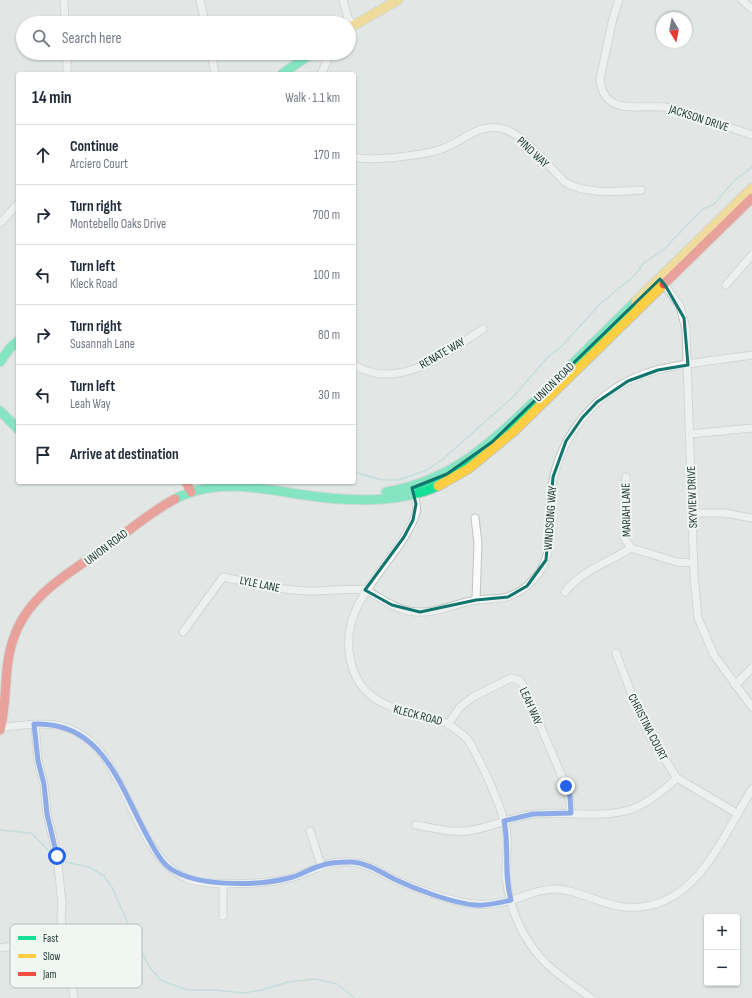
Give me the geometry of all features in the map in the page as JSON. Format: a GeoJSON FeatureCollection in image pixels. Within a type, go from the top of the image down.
{"type":"FeatureCollection","features":[{"type":"Feature","properties":{"kind":"main road"},"geometry":{"type":"LineString","coordinates":[[356,23],[398,0]]}},
{"type":"Feature","properties":{"kind":"main road"},"geometry":{"type":"LineString","coordinates":[[285,72],[302,60]]}},
{"type":"Feature","properties":{"kind":"main road","name":"UNION ROAD"},"geometry":{"type":"LineString","coordinates":[[1,728],[6,662],[22,618],[50,588],[141,520],[170,502],[191,492],[227,486],[244,485],[315,495],[326,498],[356,499],[432,489],[451,479],[501,443],[662,282],[752,188]]}},
{"type":"Feature","properties":{"kind":"main road","name":"UNION ROAD"},"geometry":{"type":"LineString","coordinates":[[662,282],[752,198]]}},
{"type":"Feature","properties":{"kind":"main road"},"geometry":{"type":"LineString","coordinates":[[0,362],[10,348],[16,343]]}},
{"type":"Feature","properties":{"kind":"main road"},"geometry":{"type":"LineString","coordinates":[[0,411],[16,427]]}},
{"type":"Feature","properties":{"kind":"main road"},"geometry":{"type":"LineString","coordinates":[[187,484],[191,492]]}},
{"type":"Feature","properties":{"kind":"street"},"geometry":{"type":"LineString","coordinates":[[64,0],[65,16]]}},
{"type":"Feature","properties":{"kind":"street"},"geometry":{"type":"LineString","coordinates":[[200,0],[203,16]]}},
{"type":"Feature","properties":{"kind":"street"},"geometry":{"type":"LineString","coordinates":[[344,0],[348,16]]}},
{"type":"Feature","properties":{"kind":"street","name":"JACKSON DRIVE"},"geometry":{"type":"LineString","coordinates":[[619,0],[613,18],[600,79],[601,88],[606,98],[615,105],[622,107],[672,108],[752,135]]}},
{"type":"Feature","properties":{"kind":"street"},"geometry":{"type":"LineString","coordinates":[[742,0],[752,9]]}},
{"type":"Feature","properties":{"kind":"street"},"geometry":{"type":"LineString","coordinates":[[67,60],[67,72]]}},
{"type":"Feature","properties":{"kind":"street"},"geometry":{"type":"LineString","coordinates":[[212,60],[215,72]]}},
{"type":"Feature","properties":{"kind":"street"},"geometry":{"type":"LineString","coordinates":[[323,72],[328,60]]}},
{"type":"Feature","properties":{"kind":"street","name":"PINO WAY"},"geometry":{"type":"LineString","coordinates":[[356,157],[370,159],[434,152],[452,145],[481,129],[498,128],[514,134],[566,183],[575,187],[596,192],[641,190]]}},
{"type":"Feature","properties":{"kind":"street"},"geometry":{"type":"LineString","coordinates":[[0,224],[16,206]]}},
{"type":"Feature","properties":{"kind":"street"},"geometry":{"type":"LineString","coordinates":[[726,285],[752,255]]}},
{"type":"Feature","properties":{"kind":"street","name":"SKYVIEW DRIVE"},"geometry":{"type":"LineString","coordinates":[[662,282],[680,306],[686,329],[695,595],[698,618],[714,655],[752,707]]}},
{"type":"Feature","properties":{"kind":"street","name":"RENATE WAY"},"geometry":{"type":"LineString","coordinates":[[356,366],[372,373],[384,374],[412,370],[427,365],[483,329]]}},
{"type":"Feature","properties":{"kind":"street","name":"WINDSONG WAY"},"geometry":{"type":"LineString","coordinates":[[365,590],[392,605],[409,611],[420,612],[434,611],[476,600],[508,597],[519,592],[533,581],[542,568],[550,548],[550,509],[553,477],[566,441],[582,418],[597,402],[628,381],[658,370],[752,355]]}},
{"type":"Feature","properties":{"kind":"street"},"geometry":{"type":"LineString","coordinates":[[690,434],[752,428]]}},
{"type":"Feature","properties":{"kind":"street","name":"MARIAH LANE"},"geometry":{"type":"LineString","coordinates":[[626,477],[627,525],[625,539],[631,548],[677,562],[694,563]]}},
{"type":"Feature","properties":{"kind":"street","name":"KLECK ROAD"},"geometry":{"type":"LineString","coordinates":[[413,492],[416,512],[413,520],[391,558],[365,590],[351,622],[348,641],[353,668],[363,688],[370,696],[390,707],[449,723],[469,740],[483,767],[504,821],[508,836],[506,874],[511,900],[518,922],[526,938],[541,959],[591,998]]}},
{"type":"Feature","properties":{"kind":"street"},"geometry":{"type":"LineString","coordinates":[[692,513],[724,513],[752,518]]}},
{"type":"Feature","properties":{"kind":"street"},"geometry":{"type":"LineString","coordinates":[[475,518],[478,543],[476,600]]}},
{"type":"Feature","properties":{"kind":"street"},"geometry":{"type":"LineString","coordinates":[[565,592],[579,576],[607,563],[631,548]]}},
{"type":"Feature","properties":{"kind":"street","name":"LYLE LANE"},"geometry":{"type":"LineString","coordinates":[[183,632],[224,577],[283,589],[310,591],[365,590]]}},
{"type":"Feature","properties":{"kind":"street","name":"CHRISTINA COURT"},"geometry":{"type":"LineString","coordinates":[[616,653],[638,711],[652,740],[677,778],[738,814]]}},
{"type":"Feature","properties":{"kind":"street"},"geometry":{"type":"LineString","coordinates":[[735,685],[752,668]]}},
{"type":"Feature","properties":{"kind":"street","name":"LEAH WAY"},"geometry":{"type":"LineString","coordinates":[[449,723],[460,707],[473,697],[511,678],[519,680],[523,685],[566,786],[570,797],[571,813]]}},
{"type":"Feature","properties":{"kind":"street"},"geometry":{"type":"LineString","coordinates":[[1,728],[48,723],[67,727],[85,738],[104,755],[154,848],[167,865],[187,878],[208,882],[274,882],[291,878],[321,865],[352,862],[370,866],[414,888],[475,905],[494,904],[538,891],[553,889],[570,891],[604,904],[627,907],[652,905],[672,898],[690,884],[707,864],[724,840],[752,789]]}},
{"type":"Feature","properties":{"kind":"street"},"geometry":{"type":"LineString","coordinates":[[34,724],[38,761],[44,784],[47,814],[57,856],[63,924]]}},
{"type":"Feature","properties":{"kind":"street"},"geometry":{"type":"LineString","coordinates":[[416,825],[455,831],[472,830],[533,814],[618,812],[632,808],[657,795],[677,778]]}},
{"type":"Feature","properties":{"kind":"street"},"geometry":{"type":"LineString","coordinates":[[310,831],[321,865]]}},
{"type":"Feature","properties":{"kind":"street"},"geometry":{"type":"LineString","coordinates":[[223,882],[223,916]]}},
{"type":"Feature","properties":{"kind":"street"},"geometry":{"type":"LineString","coordinates":[[0,948],[10,946]]}},
{"type":"Feature","properties":{"kind":"street"},"geometry":{"type":"LineString","coordinates":[[72,988],[74,998]]}},
{"type":"Feature","properties":{"kind":"highlighted area"},"geometry":{"type":"Polygon","coordinates":[[[660,279],[684,318],[688,365],[658,370],[628,381],[597,402],[582,418],[566,441],[553,477],[546,560],[527,586],[508,597],[476,600],[420,612],[392,605],[365,590],[404,537],[413,520],[416,504],[412,488],[447,474],[492,442],[660,279]]]}},
{"type":"Feature","properties":{"kind":"waterway"},"geometry":{"type":"LineString","coordinates":[[356,473],[382,480],[399,480],[427,470],[443,459],[512,398],[548,357],[561,347],[601,303],[633,277],[644,263],[662,251],[703,209],[713,205],[735,180],[752,167]]}},
{"type":"Feature","properties":{"kind":"waterway"},"geometry":{"type":"LineString","coordinates":[[0,830],[31,833],[54,856]]}},
{"type":"Feature","properties":{"kind":"waterway"},"geometry":{"type":"LineString","coordinates":[[60,861],[89,867],[104,876],[112,887],[128,924]]}},
{"type":"Feature","properties":{"kind":"waterway"},"geometry":{"type":"LineString","coordinates":[[142,952],[150,968],[162,981],[188,990],[215,990],[244,993],[262,990],[288,982],[315,979],[337,984],[355,998]]}},
{"type":"Feature","properties":{"kind":"traffic: fast"},"geometry":{"type":"LineString","coordinates":[[285,72],[302,60]]}},
{"type":"Feature","properties":{"kind":"traffic: fast"},"geometry":{"type":"LineString","coordinates":[[386,492],[412,486],[435,477],[476,453],[513,422],[636,301]]}},
{"type":"Feature","properties":{"kind":"traffic: fast"},"geometry":{"type":"LineString","coordinates":[[0,362],[10,348],[16,343]]}},
{"type":"Feature","properties":{"kind":"traffic: fast"},"geometry":{"type":"LineString","coordinates":[[0,411],[16,427]]}},
{"type":"Feature","properties":{"kind":"traffic: fast"},"geometry":{"type":"LineString","coordinates":[[175,499],[205,489],[236,486],[350,500],[369,500],[405,496],[438,486]]}},
{"type":"Feature","properties":{"kind":"traffic: slow"},"geometry":{"type":"LineString","coordinates":[[356,24],[398,0]]}},
{"type":"Feature","properties":{"kind":"traffic: slow"},"geometry":{"type":"LineString","coordinates":[[636,301],[752,188]]}},
{"type":"Feature","properties":{"kind":"traffic: slow"},"geometry":{"type":"LineString","coordinates":[[438,486],[468,469],[514,431],[664,284]]}},
{"type":"Feature","properties":{"kind":"traffic: jam"},"geometry":{"type":"LineString","coordinates":[[664,284],[752,198]]}},
{"type":"Feature","properties":{"kind":"traffic: jam"},"geometry":{"type":"LineString","coordinates":[[187,484],[191,492]]}},
{"type":"Feature","properties":{"kind":"traffic: jam"},"geometry":{"type":"LineString","coordinates":[[0,730],[10,651],[20,623],[29,609],[53,584],[111,544],[150,514],[175,499]]}},
{"type":"Feature","properties":{"kind":"route"},"geometry":{"type":"LineString","coordinates":[[57,856],[47,814],[44,784],[38,761],[34,724],[48,723],[67,727],[85,738],[104,755],[154,848],[167,865],[187,878],[208,882],[274,882],[291,878],[321,865],[335,862],[352,862],[370,866],[414,888],[459,902],[475,905],[494,904],[511,900],[507,888],[506,874],[508,836],[504,821],[533,814],[571,813],[570,797],[566,786]]}}]}
